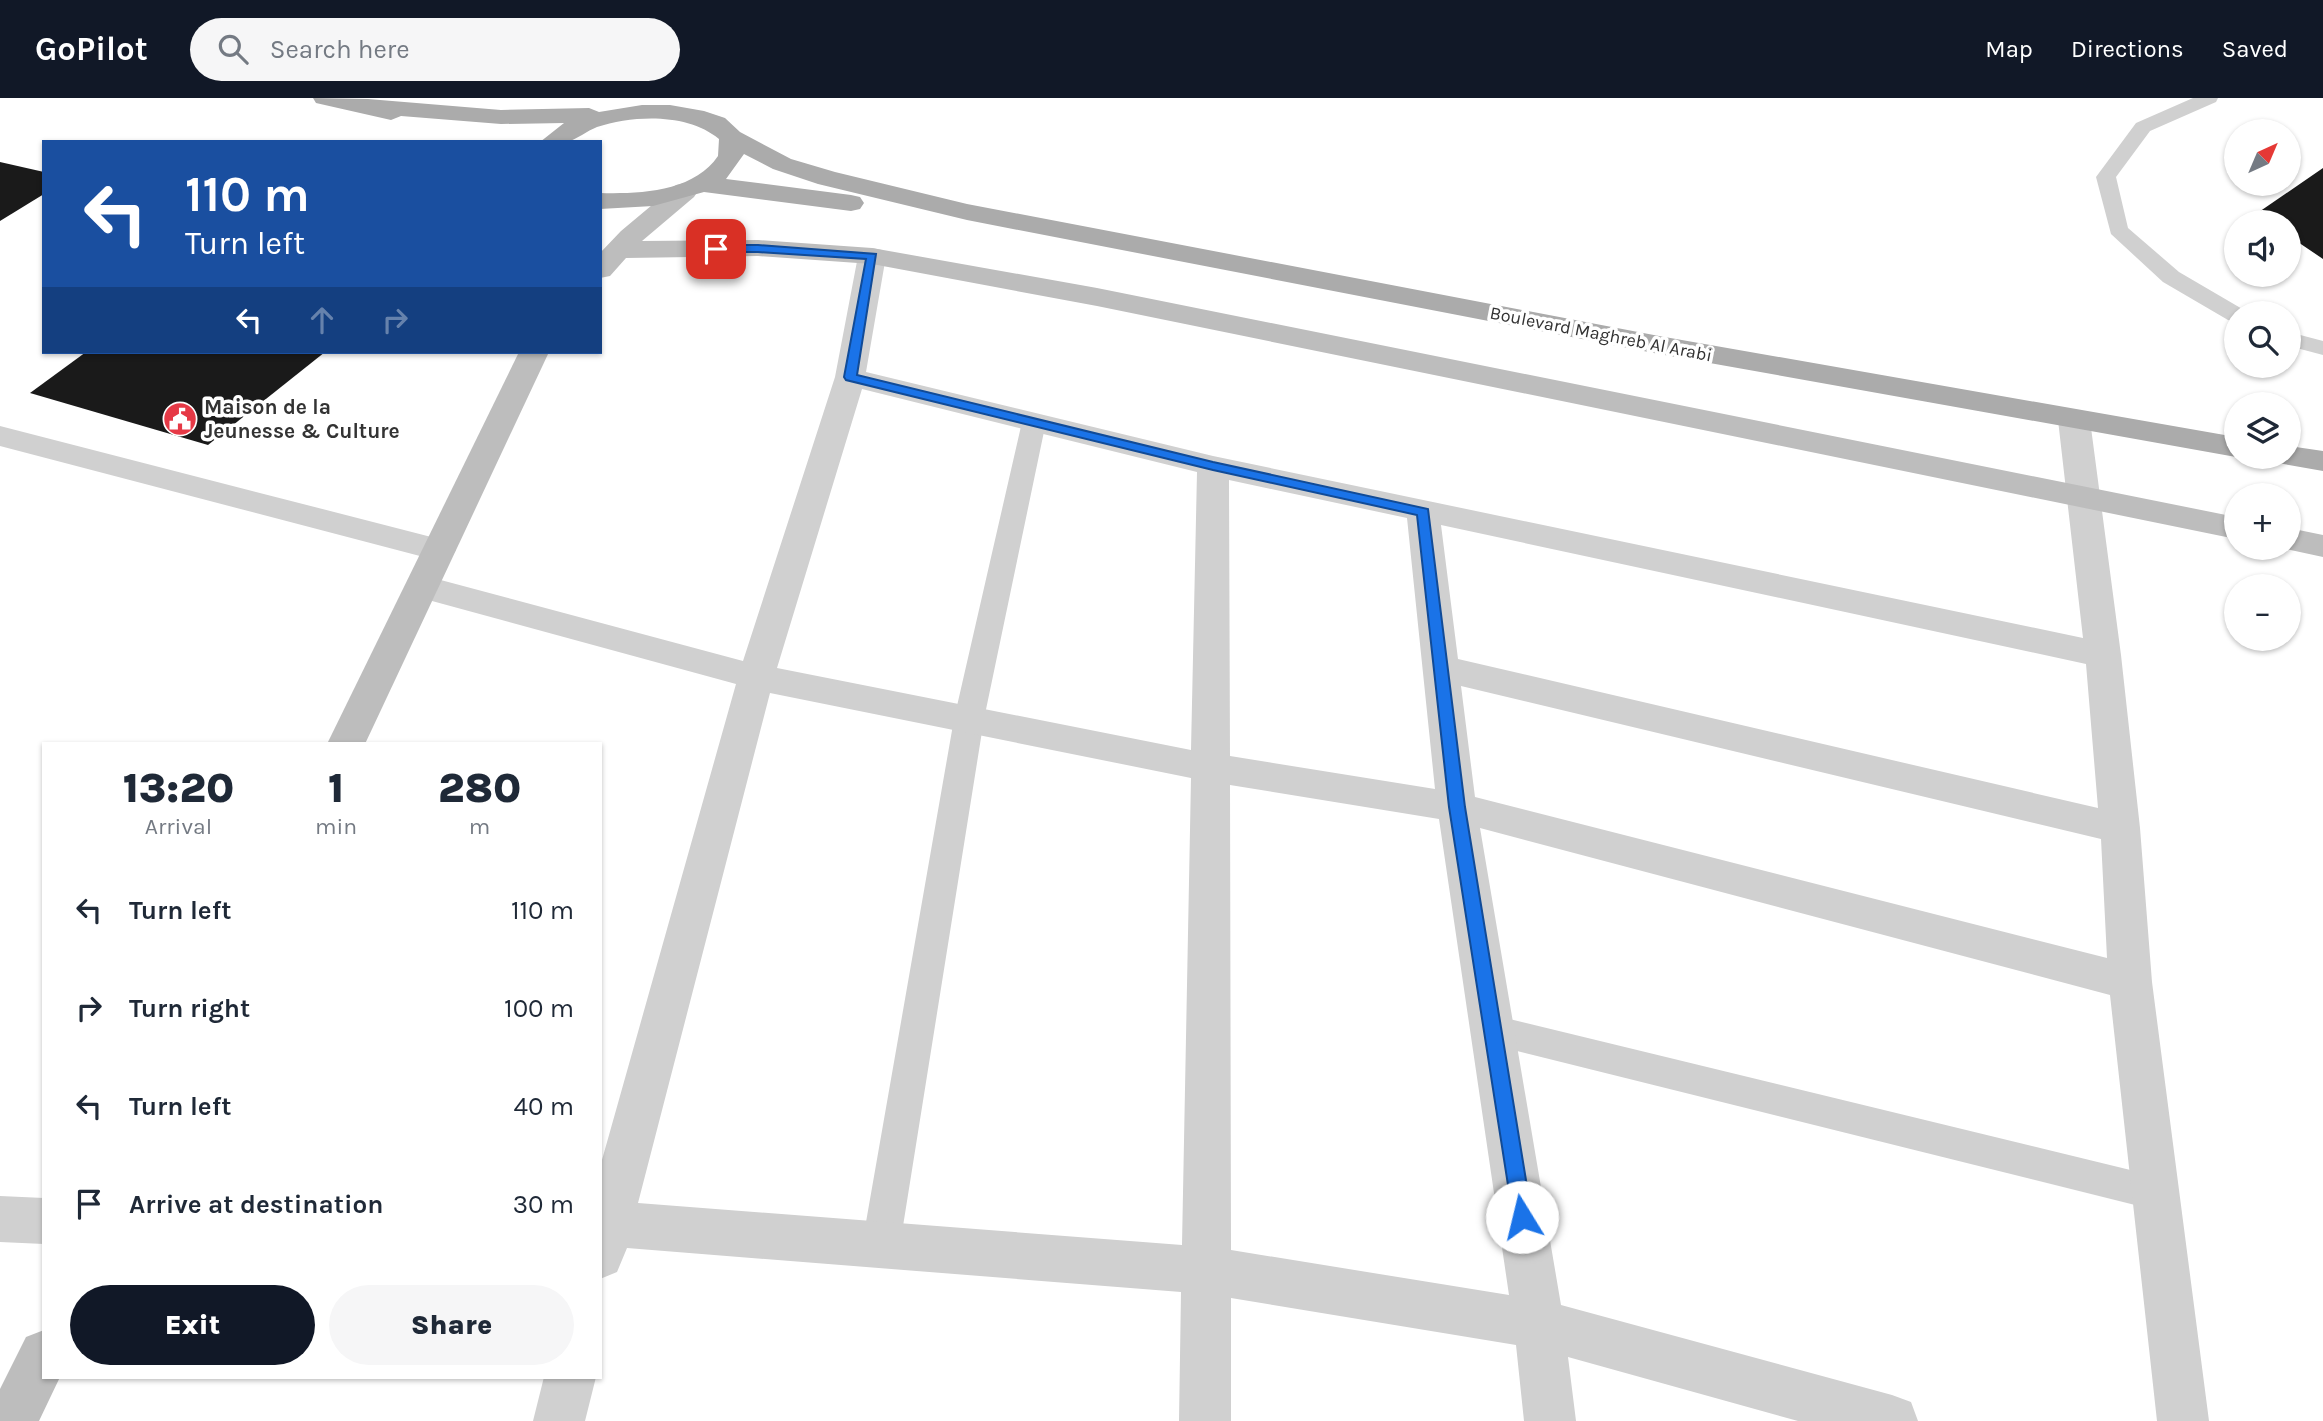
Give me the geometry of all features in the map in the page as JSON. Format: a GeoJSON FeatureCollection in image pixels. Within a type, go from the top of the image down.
{"type":"FeatureCollection","features":[{"type":"Feature","properties":{"kind":"main road"},"geometry":{"type":"LineString","coordinates":[[325,98],[368,106],[511,118],[643,109],[700,114],[720,124],[731,137],[782,163],[827,178],[967,212]]}},
{"type":"Feature","properties":{"kind":"main road"},"geometry":{"type":"LineString","coordinates":[[368,106],[471,138]]}},
{"type":"Feature","properties":{"kind":"main road"},"geometry":{"type":"LineString","coordinates":[[555,140],[580,124],[612,113]]}},
{"type":"Feature","properties":{"kind":"main road"},"geometry":{"type":"LineString","coordinates":[[602,201],[619,203],[653,199],[693,187],[718,173],[729,161],[733,148],[731,137]]}},
{"type":"Feature","properties":{"kind":"main road"},"geometry":{"type":"LineString","coordinates":[[693,187],[967,212]]}},
{"type":"Feature","properties":{"kind":"main road","name":"Boulevard Maghreb Al Arabi"},"geometry":{"type":"LineString","coordinates":[[967,212],[1660,345],[2224,445]]}},
{"type":"Feature","properties":{"kind":"main road"},"geometry":{"type":"LineString","coordinates":[[2301,458],[2323,461]]}},
{"type":"Feature","properties":{"kind":"street"},"geometry":{"type":"LineString","coordinates":[[610,260],[693,187]]}},
{"type":"Feature","properties":{"kind":"street"},"geometry":{"type":"LineString","coordinates":[[610,260],[758,248],[872,256],[1111,299],[2224,525]]}},
{"type":"Feature","properties":{"kind":"street"},"geometry":{"type":"LineString","coordinates":[[872,256],[850,377],[756,677],[603,1234],[881,1245],[1207,1270],[1539,1324],[1892,1421]]}},
{"type":"Feature","properties":{"kind":"street"},"geometry":{"type":"LineString","coordinates":[[347,742],[533,354]]}},
{"type":"Feature","properties":{"kind":"street"},"geometry":{"type":"LineString","coordinates":[[850,377],[1213,466],[2103,655]]}},
{"type":"Feature","properties":{"kind":"street"},"geometry":{"type":"LineString","coordinates":[[2074,420],[2103,655],[2120,828],[2130,982],[2183,1421]]}},
{"type":"Feature","properties":{"kind":"street"},"geometry":{"type":"LineString","coordinates":[[0,436],[439,550]]}},
{"type":"Feature","properties":{"kind":"street"},"geometry":{"type":"LineString","coordinates":[[1205,1421],[1213,466]]}},
{"type":"Feature","properties":{"kind":"street"},"geometry":{"type":"LineString","coordinates":[[1423,512],[1457,807],[1539,1324],[1550,1421]]}},
{"type":"Feature","properties":{"kind":"street"},"geometry":{"type":"LineString","coordinates":[[2301,541],[2323,546]]}},
{"type":"Feature","properties":{"kind":"street"},"geometry":{"type":"LineString","coordinates":[[422,587],[756,677],[1212,768],[1457,807],[2130,982]]}},
{"type":"Feature","properties":{"kind":"street"},"geometry":{"type":"LineString","coordinates":[[1442,668],[2120,828]]}},
{"type":"Feature","properties":{"kind":"street"},"geometry":{"type":"LineString","coordinates":[[0,1219],[42,1221]]}},
{"type":"Feature","properties":{"kind":"street"},"geometry":{"type":"LineString","coordinates":[[12,1421],[42,1359]]}},
{"type":"Feature","properties":{"kind":"street"},"geometry":{"type":"LineString","coordinates":[[559,1421],[570,1379]]}},
{"type":"Feature","properties":{"kind":"lane"},"geometry":{"type":"LineString","coordinates":[[2208,98],[2143,127],[2106,177],[2118,230],[2171,277],[2224,308]]}},
{"type":"Feature","properties":{"kind":"lane"},"geometry":{"type":"LineString","coordinates":[[2301,342],[2323,348]]}},
{"type":"Feature","properties":{"kind":"lane"},"geometry":{"type":"LineString","coordinates":[[881,1245],[969,719],[1034,422]]}},
{"type":"Feature","properties":{"kind":"lane"},"geometry":{"type":"LineString","coordinates":[[1493,1030],[2155,1193]]}},
{"type":"Feature","properties":{"kind":"building"},"geometry":{"type":"Polygon","coordinates":[[[0,162],[42,172],[42,195],[0,221],[0,162]]]}},
{"type":"Feature","properties":{"kind":"building"},"geometry":{"type":"Polygon","coordinates":[[[2323,168],[2323,259],[2301,244],[2301,210],[2262,210],[2282,196],[2301,196],[2301,183],[2323,168]]]}},
{"type":"Feature","properties":{"kind":"building","name":"Maison de la Jeunesse & Culture"},"geometry":{"type":"Polygon","coordinates":[[[83,354],[322,354],[208,445],[30,393],[83,354]]]}},
{"type":"Feature","properties":{"kind":"place","name":"Maison de la Jeunesse & Culture"},"geometry":{"type":"Point","coordinates":[180,419]}},
{"type":"Feature","properties":{"kind":"route"},"geometry":{"type":"LineString","coordinates":[[716,249],[758,248],[872,256],[850,377],[1213,466],[1423,512],[1457,807],[1522,1217]]}}]}
